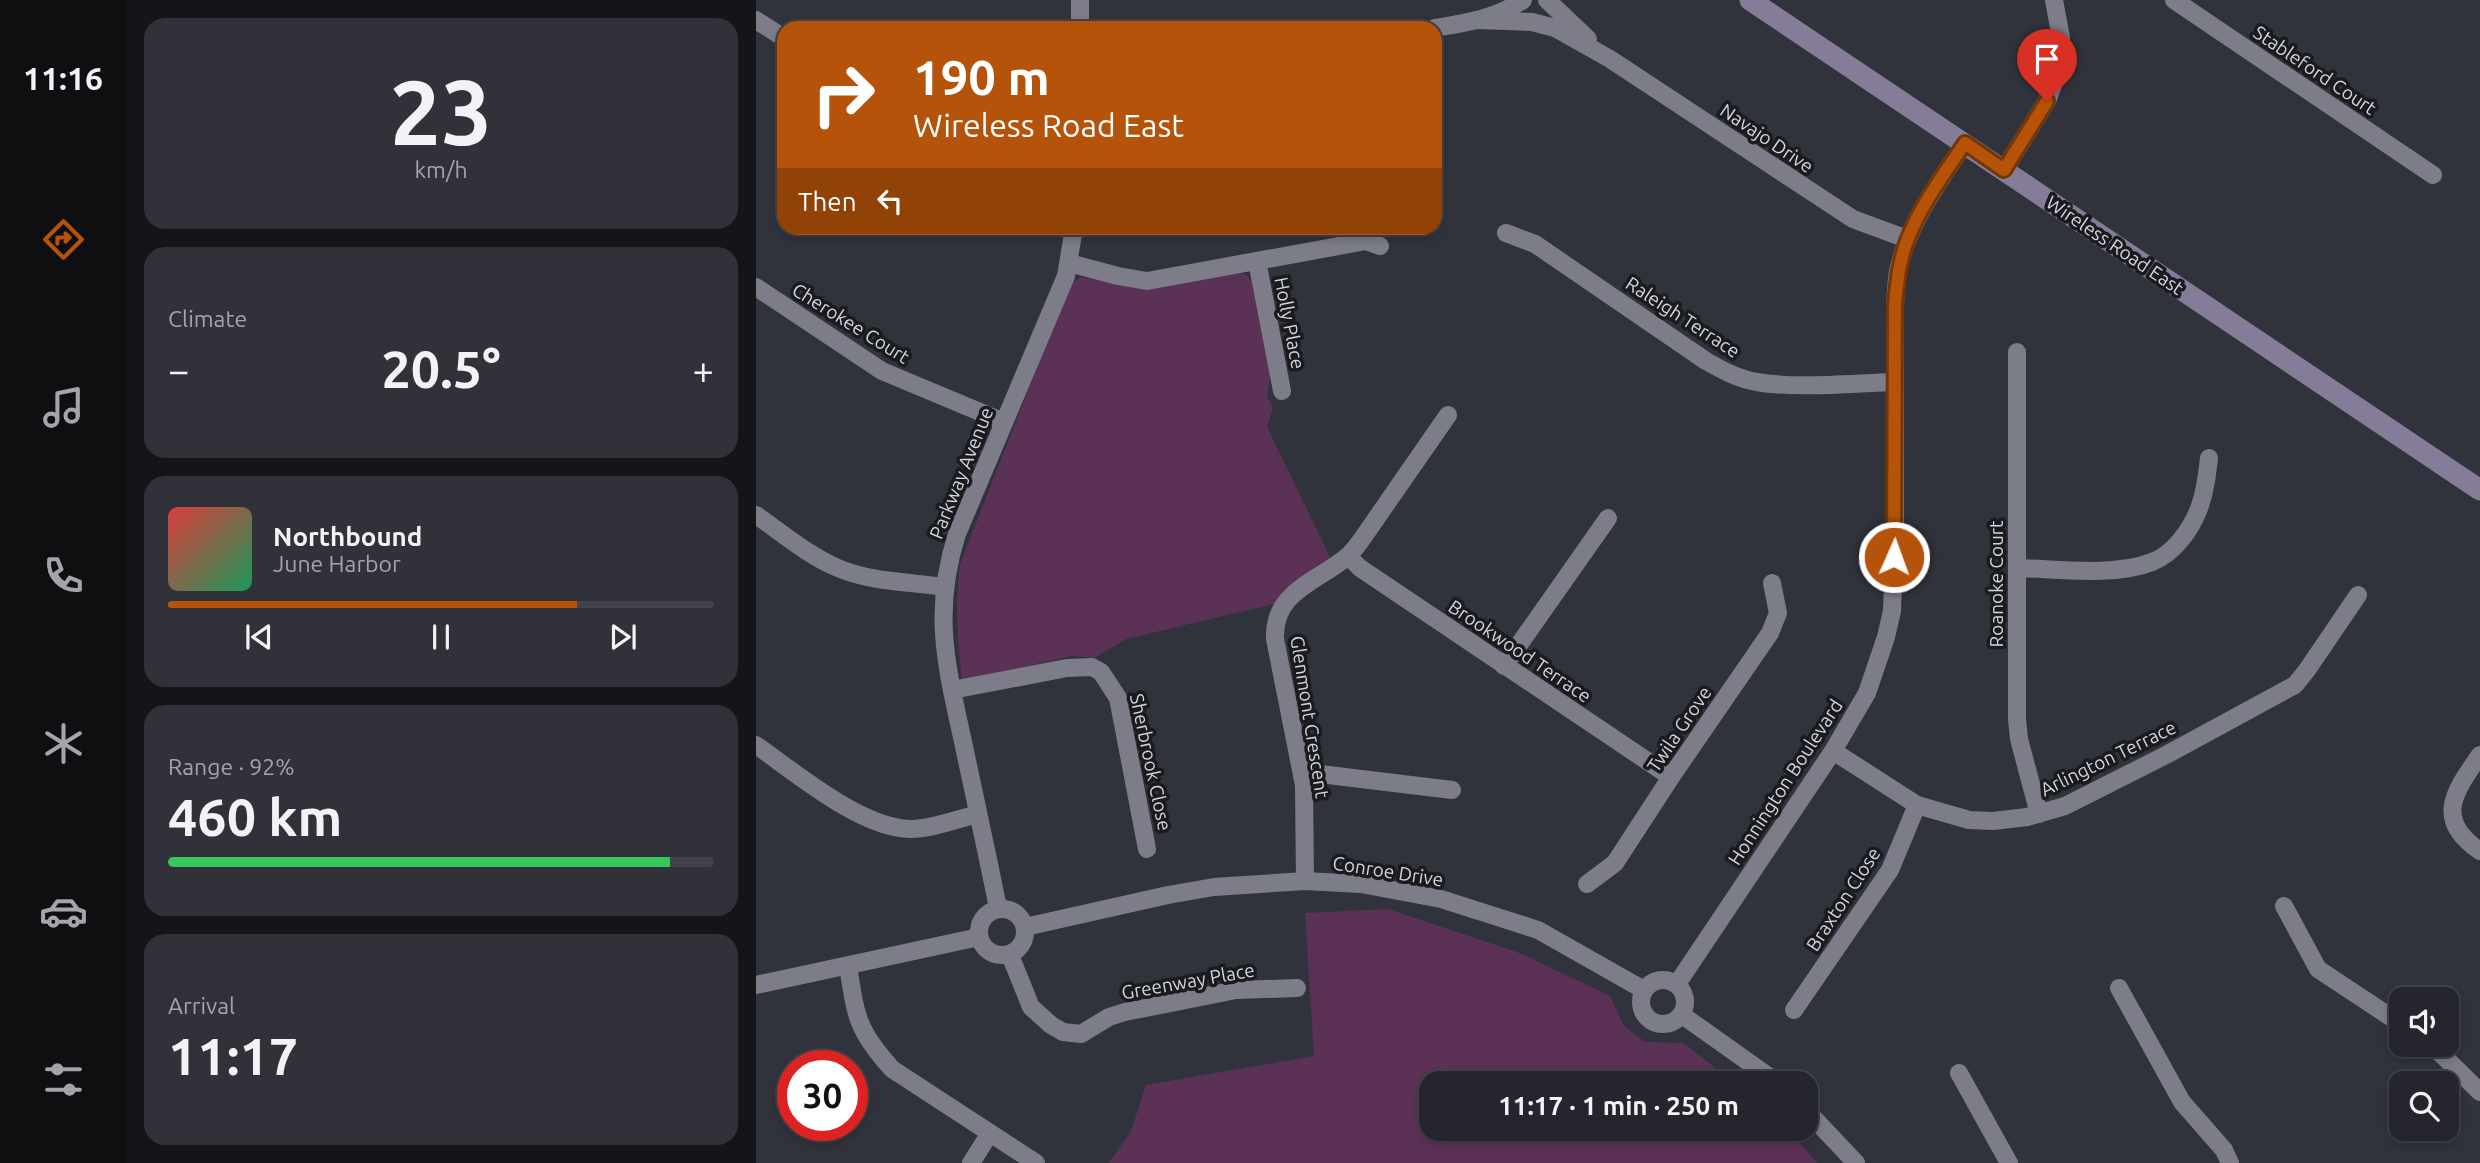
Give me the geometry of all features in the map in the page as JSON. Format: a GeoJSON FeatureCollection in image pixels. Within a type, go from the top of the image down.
{"type":"FeatureCollection","features":[{"type":"Feature","properties":{"kind":"street"},"geometry":{"type":"LineString","coordinates":[[1080,0],[1080,21]]}},
{"type":"Feature","properties":{"kind":"street","name":"Navajo Drive"},"geometry":{"type":"LineString","coordinates":[[1442,28],[1477,20],[1509,9],[1523,0]]}},
{"type":"Feature","properties":{"kind":"street","name":"Navajo Drive"},"geometry":{"type":"LineString","coordinates":[[1547,0],[1610,59]]}},
{"type":"Feature","properties":{"kind":"street","name":"Wireless Road East"},"geometry":{"type":"LineString","coordinates":[[1750,0],[2480,490]]}},
{"type":"Feature","properties":{"kind":"street"},"geometry":{"type":"LineString","coordinates":[[2004,170],[2047,101],[2056,77],[2061,38],[2054,0]]}},
{"type":"Feature","properties":{"kind":"street","name":"Stableford Court"},"geometry":{"type":"LineString","coordinates":[[2174,0],[2433,175]]}},
{"type":"Feature","properties":{"kind":"street"},"geometry":{"type":"LineString","coordinates":[[756,20],[777,34]]}},
{"type":"Feature","properties":{"kind":"street","name":"Navajo Drive"},"geometry":{"type":"LineString","coordinates":[[1477,20],[1532,22],[1555,28],[1610,59],[1853,219],[1907,239]]}},
{"type":"Feature","properties":{"kind":"street","name":"Honnington Boulevard"},"geometry":{"type":"LineString","coordinates":[[1677,984],[1833,751],[1867,693],[1892,611],[1898,272],[1907,239],[1935,188],[1965,143]]}},
{"type":"Feature","properties":{"kind":"street","name":"Raleigh Terrace"},"geometry":{"type":"LineString","coordinates":[[1506,233],[1535,244],[1706,361],[1734,376],[1755,382],[1778,384],[1895,382]]}},
{"type":"Feature","properties":{"kind":"street","name":"Parkway Avenue"},"geometry":{"type":"LineString","coordinates":[[998,908],[943,646],[945,587],[957,534],[1054,307],[1069,263],[1073,235]]}},
{"type":"Feature","properties":{"kind":"street"},"geometry":{"type":"LineString","coordinates":[[1069,263],[1147,281],[1366,241],[1380,246]]}},
{"type":"Feature","properties":{"kind":"street","name":"Holly Place"},"geometry":{"type":"LineString","coordinates":[[1257,261],[1282,391]]}},
{"type":"Feature","properties":{"kind":"street","name":"Cherokee Court"},"geometry":{"type":"LineString","coordinates":[[756,287],[882,371],[1004,422]]}},
{"type":"Feature","properties":{"kind":"street","name":"Roanoke Court"},"geometry":{"type":"LineString","coordinates":[[2017,352],[2017,719],[2019,739],[2039,814]]}},
{"type":"Feature","properties":{"kind":"street","name":"Glenmont Crescent"},"geometry":{"type":"LineString","coordinates":[[1305,881],[1302,775],[1275,639],[1277,620],[1284,604],[1294,593],[1348,556],[1378,520],[1448,415]]}},
{"type":"Feature","properties":{"kind":"street"},"geometry":{"type":"LineString","coordinates":[[2017,568],[2118,570],[2152,562],[2183,538],[2193,523],[2204,494],[2209,458]]}},
{"type":"Feature","properties":{"kind":"street"},"geometry":{"type":"LineString","coordinates":[[756,515],[824,562],[841,570],[945,587]]}},
{"type":"Feature","properties":{"kind":"street"},"geometry":{"type":"LineString","coordinates":[[1504,666],[1608,518]]}},
{"type":"Feature","properties":{"kind":"street","name":"Brookwood Terrace"},"geometry":{"type":"LineString","coordinates":[[1348,556],[1360,568],[1671,777]]}},
{"type":"Feature","properties":{"kind":"street","name":"Twila Grove"},"geometry":{"type":"LineString","coordinates":[[1587,884],[1615,863],[1770,633],[1778,613],[1772,583]]}},
{"type":"Feature","properties":{"kind":"street","name":"Arlington Terrace"},"geometry":{"type":"LineString","coordinates":[[1833,751],[1917,805],[1969,820],[1993,821],[2039,814],[2065,806],[2295,685],[2358,595]]}},
{"type":"Feature","properties":{"kind":"street","name":"Sherbrook Close"},"geometry":{"type":"LineString","coordinates":[[952,691],[1067,668],[1093,667],[1101,672],[1118,698],[1147,849]]}},
{"type":"Feature","properties":{"kind":"street"},"geometry":{"type":"LineString","coordinates":[[756,745],[855,812],[887,825],[913,829],[978,814]]}},
{"type":"Feature","properties":{"kind":"street"},"geometry":{"type":"LineString","coordinates":[[2480,755],[2456,789],[2453,812],[2460,836],[2480,851]]}},
{"type":"Feature","properties":{"kind":"street"},"geometry":{"type":"LineString","coordinates":[[1302,775],[1320,774],[1452,790]]}},
{"type":"Feature","properties":{"kind":"street","name":"Braxton Close"},"geometry":{"type":"LineString","coordinates":[[1794,1010],[1890,870],[1899,854],[1917,805]]}},
{"type":"Feature","properties":{"kind":"street","name":"Conroe Drive"},"geometry":{"type":"LineString","coordinates":[[1025,927],[1214,887],[1305,881],[1361,884],[1441,899],[1538,930],[1644,990]]}},
{"type":"Feature","properties":{"kind":"street"},"geometry":{"type":"LineString","coordinates":[[2284,905],[2318,969],[2389,1016]]}},
{"type":"Feature","properties":{"kind":"street"},"geometry":{"type":"LineString","coordinates":[[998,908],[1007,908],[1017,913],[1025,927],[1022,944],[1010,955],[997,955],[988,951],[979,937],[983,918],[998,908]]}},
{"type":"Feature","properties":{"kind":"street"},"geometry":{"type":"LineString","coordinates":[[756,985],[979,937]]}},
{"type":"Feature","properties":{"kind":"street","name":"Greenway Place"},"geometry":{"type":"LineString","coordinates":[[1010,955],[1031,1007],[1051,1025],[1073,1035],[1081,1034],[1109,1017],[1125,1012],[1236,990],[1297,988]]}},
{"type":"Feature","properties":{"kind":"street"},"geometry":{"type":"LineString","coordinates":[[848,966],[860,1027],[874,1050],[892,1069],[1036,1163]]}},
{"type":"Feature","properties":{"kind":"street"},"geometry":{"type":"LineString","coordinates":[[1659,980],[1677,984],[1686,997],[1682,1015],[1669,1024],[1651,1021],[1641,1007],[1644,990],[1659,980]]}},
{"type":"Feature","properties":{"kind":"street"},"geometry":{"type":"LineString","coordinates":[[2119,988],[2182,1102],[2224,1150],[2230,1163]]}},
{"type":"Feature","properties":{"kind":"street"},"geometry":{"type":"LineString","coordinates":[[1682,1015],[1761,1071]]}},
{"type":"Feature","properties":{"kind":"street"},"geometry":{"type":"LineString","coordinates":[[2445,1057],[2480,1091]]}},
{"type":"Feature","properties":{"kind":"street"},"geometry":{"type":"LineString","coordinates":[[1959,1073],[2009,1163]]}},
{"type":"Feature","properties":{"kind":"street"},"geometry":{"type":"LineString","coordinates":[[1818,1123],[1856,1163]]}},
{"type":"Feature","properties":{"kind":"street"},"geometry":{"type":"LineString","coordinates":[[971,1163],[990,1133]]}},
{"type":"Feature","properties":{"kind":"shaded area"},"geometry":{"type":"Polygon","coordinates":[[[1230,272],[1245,274],[1252,281],[1271,375],[1267,396],[1273,407],[1267,427],[1330,557],[1285,589],[1274,604],[1126,639],[1094,658],[1072,656],[962,680],[957,622],[960,564],[1070,284],[1081,277],[1150,288],[1230,272]]]}},
{"type":"Feature","properties":{"kind":"shaded area"},"geometry":{"type":"Polygon","coordinates":[[[1388,909],[1517,952],[1610,996],[1624,1026],[1645,1042],[1683,1043],[1719,1071],[1419,1071],[1419,1141],[1798,1141],[1817,1163],[1109,1163],[1131,1131],[1146,1085],[1314,1056],[1305,913],[1388,909]]]}},
{"type":"Feature","properties":{"kind":"route"},"geometry":{"type":"LineString","coordinates":[[1894,557],[1895,304],[1898,272],[1907,239],[1935,188],[1965,143],[2004,170],[2047,101]]}}]}
